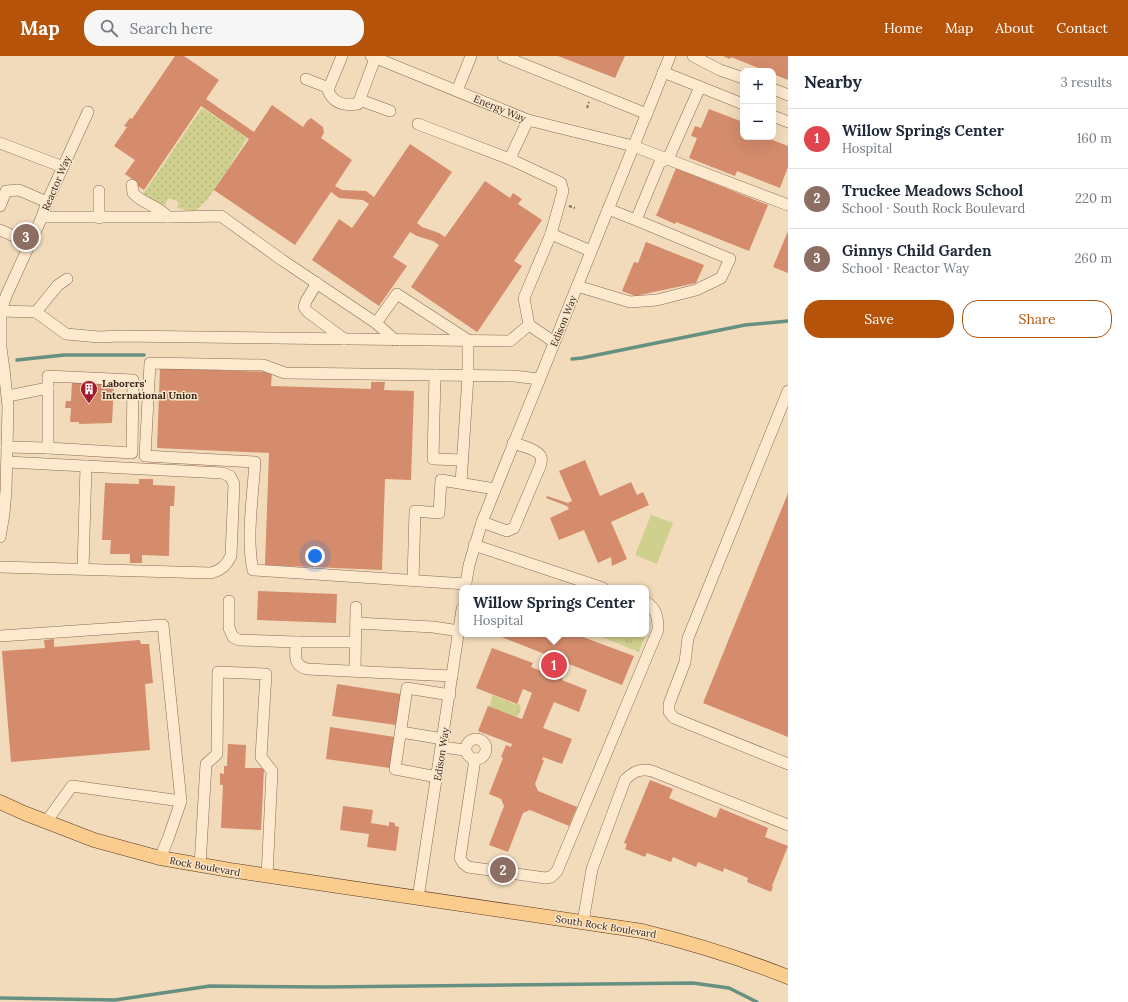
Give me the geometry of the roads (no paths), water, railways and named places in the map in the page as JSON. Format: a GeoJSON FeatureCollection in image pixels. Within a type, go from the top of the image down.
{"type":"FeatureCollection","features":[{"type":"Feature","properties":{"kind":"main road","name":"Rock Boulevard"},"geometry":{"type":"LineString","coordinates":[[0,802],[46,822],[94,840],[160,858],[200,866],[418,898]]}},
{"type":"Feature","properties":{"kind":"main road","name":"South Rock Boulevard"},"geometry":{"type":"LineString","coordinates":[[418,898],[642,931],[696,944],[788,976]]}},
{"type":"Feature","properties":{"kind":"street"},"geometry":{"type":"LineString","coordinates":[[342,56],[329,88],[330,94],[336,100],[347,106],[358,104],[374,57]]}},
{"type":"Feature","properties":{"kind":"street"},"geometry":{"type":"LineString","coordinates":[[457,91],[471,56]]}},
{"type":"Feature","properties":{"kind":"street"},"geometry":{"type":"LineString","coordinates":[[503,56],[646,114]]}},
{"type":"Feature","properties":{"kind":"street","name":"Edison Way"},"geometry":{"type":"LineString","coordinates":[[465,585],[474,546],[482,522],[670,56]]}},
{"type":"Feature","properties":{"kind":"street"},"geometry":{"type":"LineString","coordinates":[[693,56],[720,70],[740,77]]}},
{"type":"Feature","properties":{"kind":"street","name":"Energy Way"},"geometry":{"type":"LineString","coordinates":[[374,57],[528,120],[634,146],[788,205]]}},
{"type":"Feature","properties":{"kind":"street"},"geometry":{"type":"LineString","coordinates":[[664,72],[740,103]]}},
{"type":"Feature","properties":{"kind":"street"},"geometry":{"type":"LineString","coordinates":[[306,79],[329,88]]}},
{"type":"Feature","properties":{"kind":"street"},"geometry":{"type":"LineString","coordinates":[[636,220],[660,162],[668,159],[700,87]]}},
{"type":"Feature","properties":{"kind":"street"},"geometry":{"type":"LineString","coordinates":[[776,90],[788,95]]}},
{"type":"Feature","properties":{"kind":"street"},"geometry":{"type":"LineString","coordinates":[[360,100],[390,111]]}},
{"type":"Feature","properties":{"kind":"street","name":"Reactor Way"},"geometry":{"type":"LineString","coordinates":[[0,536],[4,514],[7,447],[0,331],[1,311],[6,296],[42,217],[47,202],[88,112]]}},
{"type":"Feature","properties":{"kind":"street"},"geometry":{"type":"LineString","coordinates":[[776,117],[788,122]]}},
{"type":"Feature","properties":{"kind":"street"},"geometry":{"type":"LineString","coordinates":[[512,160],[512,154],[528,120]]}},
{"type":"Feature","properties":{"kind":"street"},"geometry":{"type":"LineString","coordinates":[[418,124],[512,160],[561,182],[563,191],[551,234],[524,298],[529,326],[554,342]]}},
{"type":"Feature","properties":{"kind":"street"},"geometry":{"type":"LineString","coordinates":[[0,143],[63,167]]}},
{"type":"Feature","properties":{"kind":"street"},"geometry":{"type":"LineString","coordinates":[[132,185],[133,193],[138,198],[162,210],[168,217]]}},
{"type":"Feature","properties":{"kind":"street"},"geometry":{"type":"LineString","coordinates":[[0,206],[6,191],[19,190],[47,202]]}},
{"type":"Feature","properties":{"kind":"street"},"geometry":{"type":"LineString","coordinates":[[99,191],[99,218]]}},
{"type":"Feature","properties":{"kind":"street"},"geometry":{"type":"LineString","coordinates":[[577,286],[630,302],[657,300],[696,290],[721,278],[730,258],[608,209]]}},
{"type":"Feature","properties":{"kind":"street"},"geometry":{"type":"LineString","coordinates":[[42,217],[99,218],[221,216],[376,323],[395,340]]}},
{"type":"Feature","properties":{"kind":"street"},"geometry":{"type":"LineString","coordinates":[[0,230],[30,243]]}},
{"type":"Feature","properties":{"kind":"street"},"geometry":{"type":"LineString","coordinates":[[551,234],[591,252]]}},
{"type":"Feature","properties":{"kind":"street"},"geometry":{"type":"LineString","coordinates":[[36,312],[58,285],[67,279]]}},
{"type":"Feature","properties":{"kind":"street"},"geometry":{"type":"LineString","coordinates":[[317,283],[304,307],[308,312],[344,339]]}},
{"type":"Feature","properties":{"kind":"street"},"geometry":{"type":"LineString","coordinates":[[376,323],[397,294],[468,340]]}},
{"type":"Feature","properties":{"kind":"street"},"geometry":{"type":"LineString","coordinates":[[1,311],[36,312],[66,334],[100,337],[510,341],[529,326]]}},
{"type":"Feature","properties":{"kind":"street"},"geometry":{"type":"LineString","coordinates":[[461,483],[468,376],[468,340]]}},
{"type":"Feature","properties":{"kind":"street"},"geometry":{"type":"LineString","coordinates":[[459,585],[252,570],[250,534],[255,462],[145,456],[150,363],[263,365],[285,373],[514,376],[539,379]]}},
{"type":"Feature","properties":{"kind":"street"},"geometry":{"type":"LineString","coordinates":[[435,375],[433,459],[462,460]]}},
{"type":"Feature","properties":{"kind":"street"},"geometry":{"type":"LineString","coordinates":[[7,447],[132,453],[133,380],[48,376],[48,448]]}},
{"type":"Feature","properties":{"kind":"street"},"geometry":{"type":"LineString","coordinates":[[5,403],[48,388]]}},
{"type":"Feature","properties":{"kind":"street"},"geometry":{"type":"LineString","coordinates":[[788,391],[688,638],[685,662],[669,704],[669,712],[674,718],[788,764]]}},
{"type":"Feature","properties":{"kind":"street"},"geometry":{"type":"LineString","coordinates":[[482,522],[506,531],[514,528],[541,464],[541,457],[534,450],[513,443]]}},
{"type":"Feature","properties":{"kind":"street"},"geometry":{"type":"LineString","coordinates":[[0,567],[211,573],[220,570],[226,565],[230,556],[234,484],[230,476],[222,473],[6,462]]}},
{"type":"Feature","properties":{"kind":"street"},"geometry":{"type":"LineString","coordinates":[[83,569],[86,466]]}},
{"type":"Feature","properties":{"kind":"street"},"geometry":{"type":"LineString","coordinates":[[413,581],[415,511],[439,513],[441,480],[495,489]]}},
{"type":"Feature","properties":{"kind":"street"},"geometry":{"type":"LineString","coordinates":[[474,546],[594,585]]}},
{"type":"Feature","properties":{"kind":"street"},"geometry":{"type":"LineString","coordinates":[[229,601],[229,628],[233,637],[239,640],[355,642]]}},
{"type":"Feature","properties":{"kind":"street"},"geometry":{"type":"LineString","coordinates":[[475,759],[460,858],[463,863],[468,867],[545,878],[551,877],[557,871],[658,630],[658,620],[655,610],[649,605]]}},
{"type":"Feature","properties":{"kind":"street"},"geometry":{"type":"LineString","coordinates":[[355,671],[356,607]]}},
{"type":"Feature","properties":{"kind":"street"},"geometry":{"type":"LineString","coordinates":[[356,624],[433,627],[459,630]]}},
{"type":"Feature","properties":{"kind":"street"},"geometry":{"type":"LineString","coordinates":[[0,636],[163,625],[181,801],[160,858]]}},
{"type":"Feature","properties":{"kind":"street","name":"Edison Way"},"geometry":{"type":"LineString","coordinates":[[418,898],[443,743],[459,630]]}},
{"type":"Feature","properties":{"kind":"street"},"geometry":{"type":"LineString","coordinates":[[296,642],[296,662],[301,667],[307,669],[452,676]]}},
{"type":"Feature","properties":{"kind":"street"},"geometry":{"type":"LineString","coordinates":[[200,866],[206,764],[216,754],[218,672],[266,674],[260,757],[272,771],[267,876]]}},
{"type":"Feature","properties":{"kind":"street"},"geometry":{"type":"LineString","coordinates":[[437,777],[395,769],[407,688],[450,695]]}},
{"type":"Feature","properties":{"kind":"street"},"geometry":{"type":"LineString","coordinates":[[401,732],[465,750]]}},
{"type":"Feature","properties":{"kind":"street"},"geometry":{"type":"LineString","coordinates":[[476,738],[482,740],[486,746],[486,753],[481,758],[475,759],[468,756],[465,750],[467,744],[472,739],[476,738]]}},
{"type":"Feature","properties":{"kind":"street"},"geometry":{"type":"LineString","coordinates":[[583,922],[592,869],[625,780],[633,772],[645,769],[652,771],[788,825]]}},
{"type":"Feature","properties":{"kind":"street"},"geometry":{"type":"LineString","coordinates":[[46,822],[72,786],[181,801]]}},
{"type":"Feature","properties":{"kind":"waterway"},"geometry":{"type":"LineString","coordinates":[[572,359],[745,325],[788,321]]}},
{"type":"Feature","properties":{"kind":"waterway"},"geometry":{"type":"LineString","coordinates":[[17,360],[64,355],[144,355]]}},
{"type":"Feature","properties":{"kind":"waterway"},"geometry":{"type":"LineString","coordinates":[[0,998],[115,1000],[210,986],[325,987],[693,983],[729,988],[757,1002]]}},
{"type":"Feature","properties":{"kind":"place","name":"Ginnys Child Garden"},"geometry":{"type":"Point","coordinates":[26,237]}},
{"type":"Feature","properties":{"kind":"place","name":"Laborers' International Union"},"geometry":{"type":"Point","coordinates":[89,404]}},
{"type":"Feature","properties":{"kind":"place","name":"Willow Springs Center"},"geometry":{"type":"Point","coordinates":[554,665]}},
{"type":"Feature","properties":{"kind":"place","name":"Truckee Meadows School"},"geometry":{"type":"Point","coordinates":[503,870]}}]}
